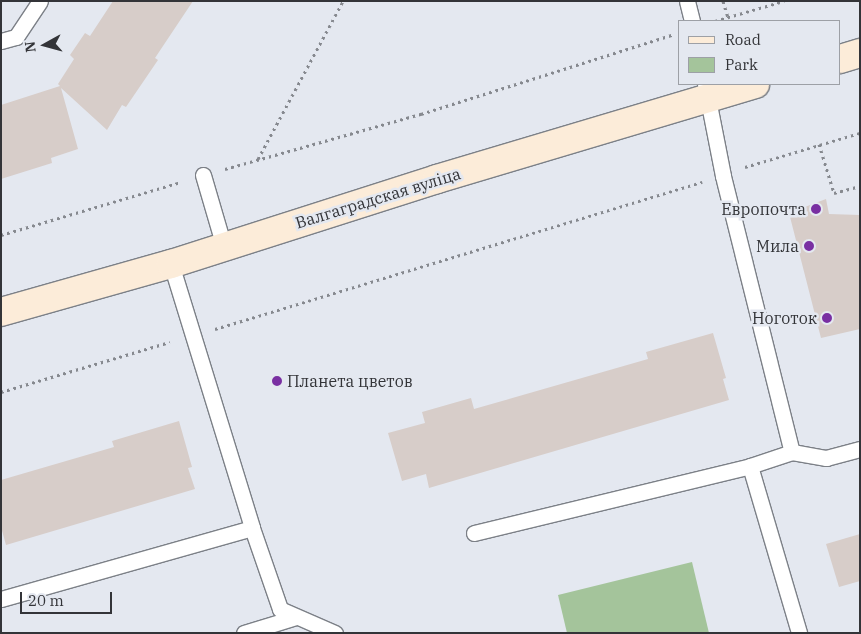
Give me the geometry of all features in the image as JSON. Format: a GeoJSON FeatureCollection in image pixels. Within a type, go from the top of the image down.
{"type":"FeatureCollection","features":[{"type":"Feature","properties":{"kind":"main road"},"geometry":{"type":"LineString","coordinates":[[841,59],[860,53]]}},
{"type":"Feature","properties":{"kind":"main road","name":"Валгаградская вуліца"},"geometry":{"type":"LineString","coordinates":[[1,312],[171,264],[707,90],[747,85]]}},
{"type":"Feature","properties":{"kind":"lane"},"geometry":{"type":"LineString","coordinates":[[1,42],[16,37],[40,1]]}},
{"type":"Feature","properties":{"kind":"lane"},"geometry":{"type":"LineString","coordinates":[[688,1],[692,20]]}},
{"type":"Feature","properties":{"kind":"lane"},"geometry":{"type":"LineString","coordinates":[[707,90],[722,176],[792,452]]}},
{"type":"Feature","properties":{"kind":"lane"},"geometry":{"type":"LineString","coordinates":[[203,175],[224,247]]}},
{"type":"Feature","properties":{"kind":"lane"},"geometry":{"type":"LineString","coordinates":[[171,264],[252,528],[280,609],[335,633]]}},
{"type":"Feature","properties":{"kind":"lane"},"geometry":{"type":"LineString","coordinates":[[474,533],[750,466],[792,452],[826,458],[860,449]]}},
{"type":"Feature","properties":{"kind":"lane"},"geometry":{"type":"LineString","coordinates":[[750,466],[799,633]]}},
{"type":"Feature","properties":{"kind":"lane"},"geometry":{"type":"LineString","coordinates":[[1,599],[252,528]]}},
{"type":"Feature","properties":{"kind":"lane"},"geometry":{"type":"LineString","coordinates":[[244,633],[296,617]]}},
{"type":"Feature","properties":{"kind":"path"},"geometry":{"type":"LineString","coordinates":[[257,159],[343,1]]}},
{"type":"Feature","properties":{"kind":"path"},"geometry":{"type":"LineString","coordinates":[[723,1],[728,17]]}},
{"type":"Feature","properties":{"kind":"path"},"geometry":{"type":"LineString","coordinates":[[717,20],[784,1]]}},
{"type":"Feature","properties":{"kind":"path"},"geometry":{"type":"LineString","coordinates":[[1,235],[257,159],[421,114],[678,33]]}},
{"type":"Feature","properties":{"kind":"path"},"geometry":{"type":"LineString","coordinates":[[1,392],[722,176],[764,160],[860,133]]}},
{"type":"Feature","properties":{"kind":"path"},"geometry":{"type":"LineString","coordinates":[[819,144],[834,193],[860,186]]}},
{"type":"Feature","properties":{"kind":"green space"},"geometry":{"type":"Polygon","coordinates":[[[692,562],[709,633],[567,633],[558,595],[692,562]]]}},
{"type":"Feature","properties":{"kind":"building"},"geometry":{"type":"Polygon","coordinates":[[[113,1],[193,1],[155,58],[158,60],[126,107],[122,105],[107,130],[61,88],[78,149],[51,158],[52,163],[1,179],[1,105],[60,86],[58,84],[74,59],[70,55],[85,33],[90,36],[113,1]]]}},
{"type":"Feature","properties":{"kind":"building"},"geometry":{"type":"Polygon","coordinates":[[[826,199],[829,214],[860,215],[860,329],[821,338],[789,213],[826,199]]]}},
{"type":"Feature","properties":{"kind":"building"},"geometry":{"type":"Polygon","coordinates":[[[713,333],[726,378],[723,379],[729,400],[429,488],[426,474],[402,481],[388,433],[425,423],[422,412],[471,398],[474,409],[648,359],[646,352],[713,333]]]}},
{"type":"Feature","properties":{"kind":"building"},"geometry":{"type":"Polygon","coordinates":[[[179,421],[192,467],[188,468],[195,489],[6,545],[1,527],[1,480],[114,447],[112,441],[179,421]]]}},
{"type":"Feature","properties":{"kind":"building"},"geometry":{"type":"Polygon","coordinates":[[[860,534],[860,581],[839,587],[826,544],[860,534]]]}},
{"type":"Feature","properties":{"kind":"place","name":"Европочта"},"geometry":{"type":"Point","coordinates":[816,209]}},
{"type":"Feature","properties":{"kind":"place","name":"Мила"},"geometry":{"type":"Point","coordinates":[809,246]}},
{"type":"Feature","properties":{"kind":"place","name":"Ноготок"},"geometry":{"type":"Point","coordinates":[827,318]}},
{"type":"Feature","properties":{"kind":"place","name":"Планета цветов"},"geometry":{"type":"Point","coordinates":[277,381]}}]}
